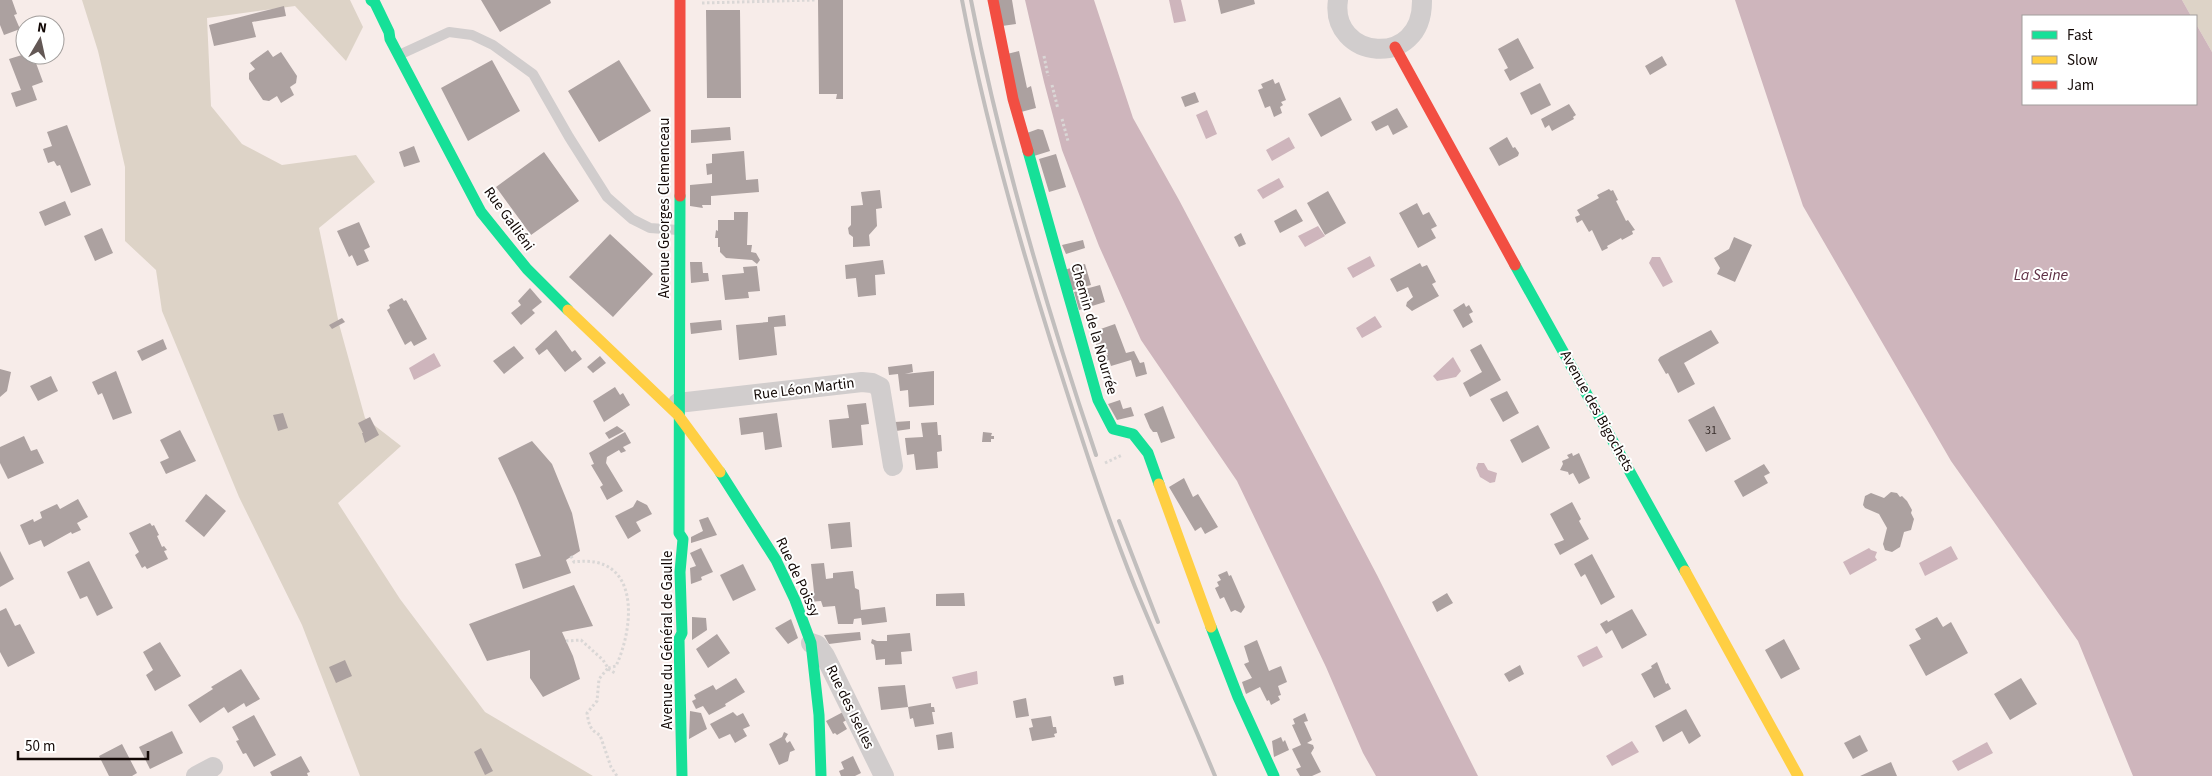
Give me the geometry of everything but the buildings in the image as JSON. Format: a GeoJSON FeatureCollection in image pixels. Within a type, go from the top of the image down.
{"type":"FeatureCollection","features":[{"type":"Feature","properties":{"kind":"street","name":"Rue Galliéni"},"geometry":{"type":"LineString","coordinates":[[371,0],[389,32],[390,39],[398,55],[482,212],[500,236],[528,269],[579,322],[678,409]]}},
{"type":"Feature","properties":{"kind":"street","name":"Avenue Georges Clemenceau"},"geometry":{"type":"LineString","coordinates":[[678,409],[680,0]]}},
{"type":"Feature","properties":{"kind":"street","name":"Chemin de la Nourrée"},"geometry":{"type":"LineString","coordinates":[[993,0],[1013,99],[1098,400],[1113,429],[1133,434],[1148,453],[1219,645],[1261,749],[1274,776]]}},
{"type":"Feature","properties":{"kind":"street"},"geometry":{"type":"LineString","coordinates":[[1338,0],[1339,21],[1346,33],[1356,42],[1368,48],[1382,49],[1395,47],[1408,39],[1418,27],[1422,14],[1422,0]]}},
{"type":"Feature","properties":{"kind":"street","name":"Avenue des Bigochets"},"geometry":{"type":"LineString","coordinates":[[1395,47],[1798,776]]}},
{"type":"Feature","properties":{"kind":"street","name":"Rue Léon Martin"},"geometry":{"type":"LineString","coordinates":[[678,409],[872,382],[880,387],[892,466]]}},
{"type":"Feature","properties":{"kind":"street","name":"Rue de Poissy"},"geometry":{"type":"LineString","coordinates":[[678,409],[776,560],[795,600],[811,643],[815,694],[818,706],[821,776]]}},
{"type":"Feature","properties":{"kind":"street","name":"Avenue du Général de Gaulle"},"geometry":{"type":"LineString","coordinates":[[678,409],[679,533],[683,538],[680,572],[682,634],[679,639],[682,776]]}},
{"type":"Feature","properties":{"kind":"street","name":"Rue des Iselles"},"geometry":{"type":"LineString","coordinates":[[811,643],[817,646],[825,656],[884,776]]}},
{"type":"Feature","properties":{"kind":"lane"},"geometry":{"type":"LineString","coordinates":[[398,55],[449,32],[472,36],[493,45],[533,74],[569,137],[607,197],[632,219],[650,228],[679,230]]}},
{"type":"Feature","properties":{"kind":"path"},"geometry":{"type":"LineString","coordinates":[[698,3],[815,0]]}},
{"type":"Feature","properties":{"kind":"path"},"geometry":{"type":"LineString","coordinates":[[1044,56],[1048,76]]}},
{"type":"Feature","properties":{"kind":"path"},"geometry":{"type":"LineString","coordinates":[[1052,85],[1058,109]]}},
{"type":"Feature","properties":{"kind":"path"},"geometry":{"type":"LineString","coordinates":[[1062,119],[1068,141]]}},
{"type":"Feature","properties":{"kind":"path"},"geometry":{"type":"LineString","coordinates":[[1105,463],[1122,457]]}},
{"type":"Feature","properties":{"kind":"path"},"geometry":{"type":"LineString","coordinates":[[572,556],[574,562],[587,560],[601,562],[616,572],[624,586],[629,605],[628,633],[624,648],[616,666],[608,668],[599,679],[597,700],[587,713],[588,724],[593,732],[600,735],[616,776]]}},
{"type":"Feature","properties":{"kind":"path"},"geometry":{"type":"LineString","coordinates":[[566,641],[581,640],[615,673]]}},
{"type":"Feature","properties":{"kind":"shaded area"},"geometry":{"type":"Polygon","coordinates":[[[82,0],[350,0],[363,27],[346,61],[295,6],[207,18],[211,106],[242,144],[282,165],[356,155],[375,182],[319,228],[339,324],[365,418],[401,446],[338,503],[400,599],[485,712],[593,776],[360,776],[302,625],[239,497],[162,311],[156,270],[125,241],[125,167],[98,51],[82,0]]]}},
{"type":"Feature","properties":{"kind":"shaded area"},"geometry":{"type":"Polygon","coordinates":[[[2182,0],[2212,0],[2212,52],[2197,26],[2197,15],[2190,15],[2182,0]]]}},
{"type":"Feature","properties":{"kind":"water"},"geometry":{"type":"Polygon","coordinates":[[[1025,0],[1094,0],[1133,118],[1179,200],[1377,575],[1478,776],[1376,776],[1363,753],[1326,667],[1237,481],[1141,340],[1099,246],[1062,150],[1025,0]]]}},
{"type":"Feature","properties":{"kind":"water"},"geometry":{"type":"Polygon","coordinates":[[[1169,0],[1181,0],[1186,21],[1174,23],[1169,0]]]}},
{"type":"Feature","properties":{"kind":"water","name":"La Seine"},"geometry":{"type":"Polygon","coordinates":[[[1735,0],[2182,0],[2190,15],[2022,15],[2022,105],[2197,105],[2197,26],[2212,52],[2212,776],[2133,776],[2078,641],[1951,461],[1803,206],[1735,0]]]}},
{"type":"Feature","properties":{"kind":"water"},"geometry":{"type":"Polygon","coordinates":[[[1207,110],[1217,134],[1206,139],[1196,115],[1207,110]]]}},
{"type":"Feature","properties":{"kind":"water"},"geometry":{"type":"Polygon","coordinates":[[[1289,137],[1295,148],[1272,161],[1266,150],[1289,137]]]}},
{"type":"Feature","properties":{"kind":"water"},"geometry":{"type":"Polygon","coordinates":[[[1279,178],[1284,187],[1263,199],[1257,190],[1279,178]]]}},
{"type":"Feature","properties":{"kind":"water"},"geometry":{"type":"Polygon","coordinates":[[[1318,226],[1325,236],[1305,247],[1298,236],[1318,226]]]}},
{"type":"Feature","properties":{"kind":"water"},"geometry":{"type":"Polygon","coordinates":[[[1370,256],[1375,266],[1353,278],[1347,268],[1370,256]]]}},
{"type":"Feature","properties":{"kind":"water"},"geometry":{"type":"Polygon","coordinates":[[[1652,257],[1660,257],[1673,282],[1663,287],[1649,263],[1652,257]]]}},
{"type":"Feature","properties":{"kind":"water"},"geometry":{"type":"Polygon","coordinates":[[[1375,316],[1382,327],[1362,338],[1356,328],[1375,316]]]}},
{"type":"Feature","properties":{"kind":"water"},"geometry":{"type":"Polygon","coordinates":[[[434,353],[441,366],[414,380],[409,368],[434,353]]]}},
{"type":"Feature","properties":{"kind":"water"},"geometry":{"type":"Polygon","coordinates":[[[1453,357],[1461,371],[1456,377],[1437,381],[1433,376],[1453,357]]]}},
{"type":"Feature","properties":{"kind":"water"},"geometry":{"type":"Polygon","coordinates":[[[1478,463],[1484,463],[1488,470],[1497,473],[1495,482],[1490,483],[1480,477],[1476,468],[1478,463]]]}},
{"type":"Feature","properties":{"kind":"water"},"geometry":{"type":"Polygon","coordinates":[[[1951,546],[1958,559],[1925,576],[1919,563],[1951,546]]]}},
{"type":"Feature","properties":{"kind":"water"},"geometry":{"type":"Polygon","coordinates":[[[1869,548],[1877,552],[1875,557],[1877,560],[1850,575],[1843,562],[1869,548]]]}},
{"type":"Feature","properties":{"kind":"water"},"geometry":{"type":"Polygon","coordinates":[[[1597,646],[1603,657],[1583,667],[1577,656],[1597,646]]]}},
{"type":"Feature","properties":{"kind":"water"},"geometry":{"type":"Polygon","coordinates":[[[977,671],[978,684],[956,689],[952,677],[977,671]]]}},
{"type":"Feature","properties":{"kind":"water"},"geometry":{"type":"Polygon","coordinates":[[[1632,741],[1639,752],[1612,766],[1606,756],[1632,741]]]}},
{"type":"Feature","properties":{"kind":"water"},"geometry":{"type":"Polygon","coordinates":[[[1987,742],[1993,753],[1958,771],[1952,761],[1987,742]]]}},
{"type":"Feature","properties":{"kind":"railway"},"geometry":{"type":"LineString","coordinates":[[962,0],[980,87],[1013,215],[1081,434],[1135,587],[1215,776]]}},
{"type":"Feature","properties":{"kind":"railway"},"geometry":{"type":"LineString","coordinates":[[971,0],[996,115],[1026,230],[1042,287],[1096,455]]}},
{"type":"Feature","properties":{"kind":"railway"},"geometry":{"type":"LineString","coordinates":[[1119,521],[1158,622]]}},
{"type":"Feature","properties":{"kind":"traffic: fast"},"geometry":{"type":"LineString","coordinates":[[371,0],[375,3],[389,32],[390,39],[481,212],[527,269],[568,310]]}},
{"type":"Feature","properties":{"kind":"traffic: fast"},"geometry":{"type":"LineString","coordinates":[[1028,151],[1098,400],[1113,429],[1133,434],[1148,453],[1159,484]]}},
{"type":"Feature","properties":{"kind":"traffic: fast"},"geometry":{"type":"LineString","coordinates":[[680,196],[679,533],[683,539],[680,572],[682,633],[679,639],[682,776]]}},
{"type":"Feature","properties":{"kind":"traffic: fast"},"geometry":{"type":"LineString","coordinates":[[1515,265],[1685,571]]}},
{"type":"Feature","properties":{"kind":"traffic: fast"},"geometry":{"type":"LineString","coordinates":[[720,472],[776,560],[795,600],[811,643],[819,715],[821,776]]}},
{"type":"Feature","properties":{"kind":"traffic: fast"},"geometry":{"type":"LineString","coordinates":[[1211,627],[1238,697],[1274,776]]}},
{"type":"Feature","properties":{"kind":"traffic: slow"},"geometry":{"type":"LineString","coordinates":[[568,310],[678,415],[720,472]]}},
{"type":"Feature","properties":{"kind":"traffic: slow"},"geometry":{"type":"LineString","coordinates":[[1159,484],[1211,627]]}},
{"type":"Feature","properties":{"kind":"traffic: slow"},"geometry":{"type":"LineString","coordinates":[[1685,571],[1798,776]]}},
{"type":"Feature","properties":{"kind":"traffic: jam"},"geometry":{"type":"LineString","coordinates":[[680,0],[680,196]]}},
{"type":"Feature","properties":{"kind":"traffic: jam"},"geometry":{"type":"LineString","coordinates":[[993,0],[1013,99],[1028,151]]}},
{"type":"Feature","properties":{"kind":"traffic: jam"},"geometry":{"type":"LineString","coordinates":[[1395,47],[1515,265]]}}]}
